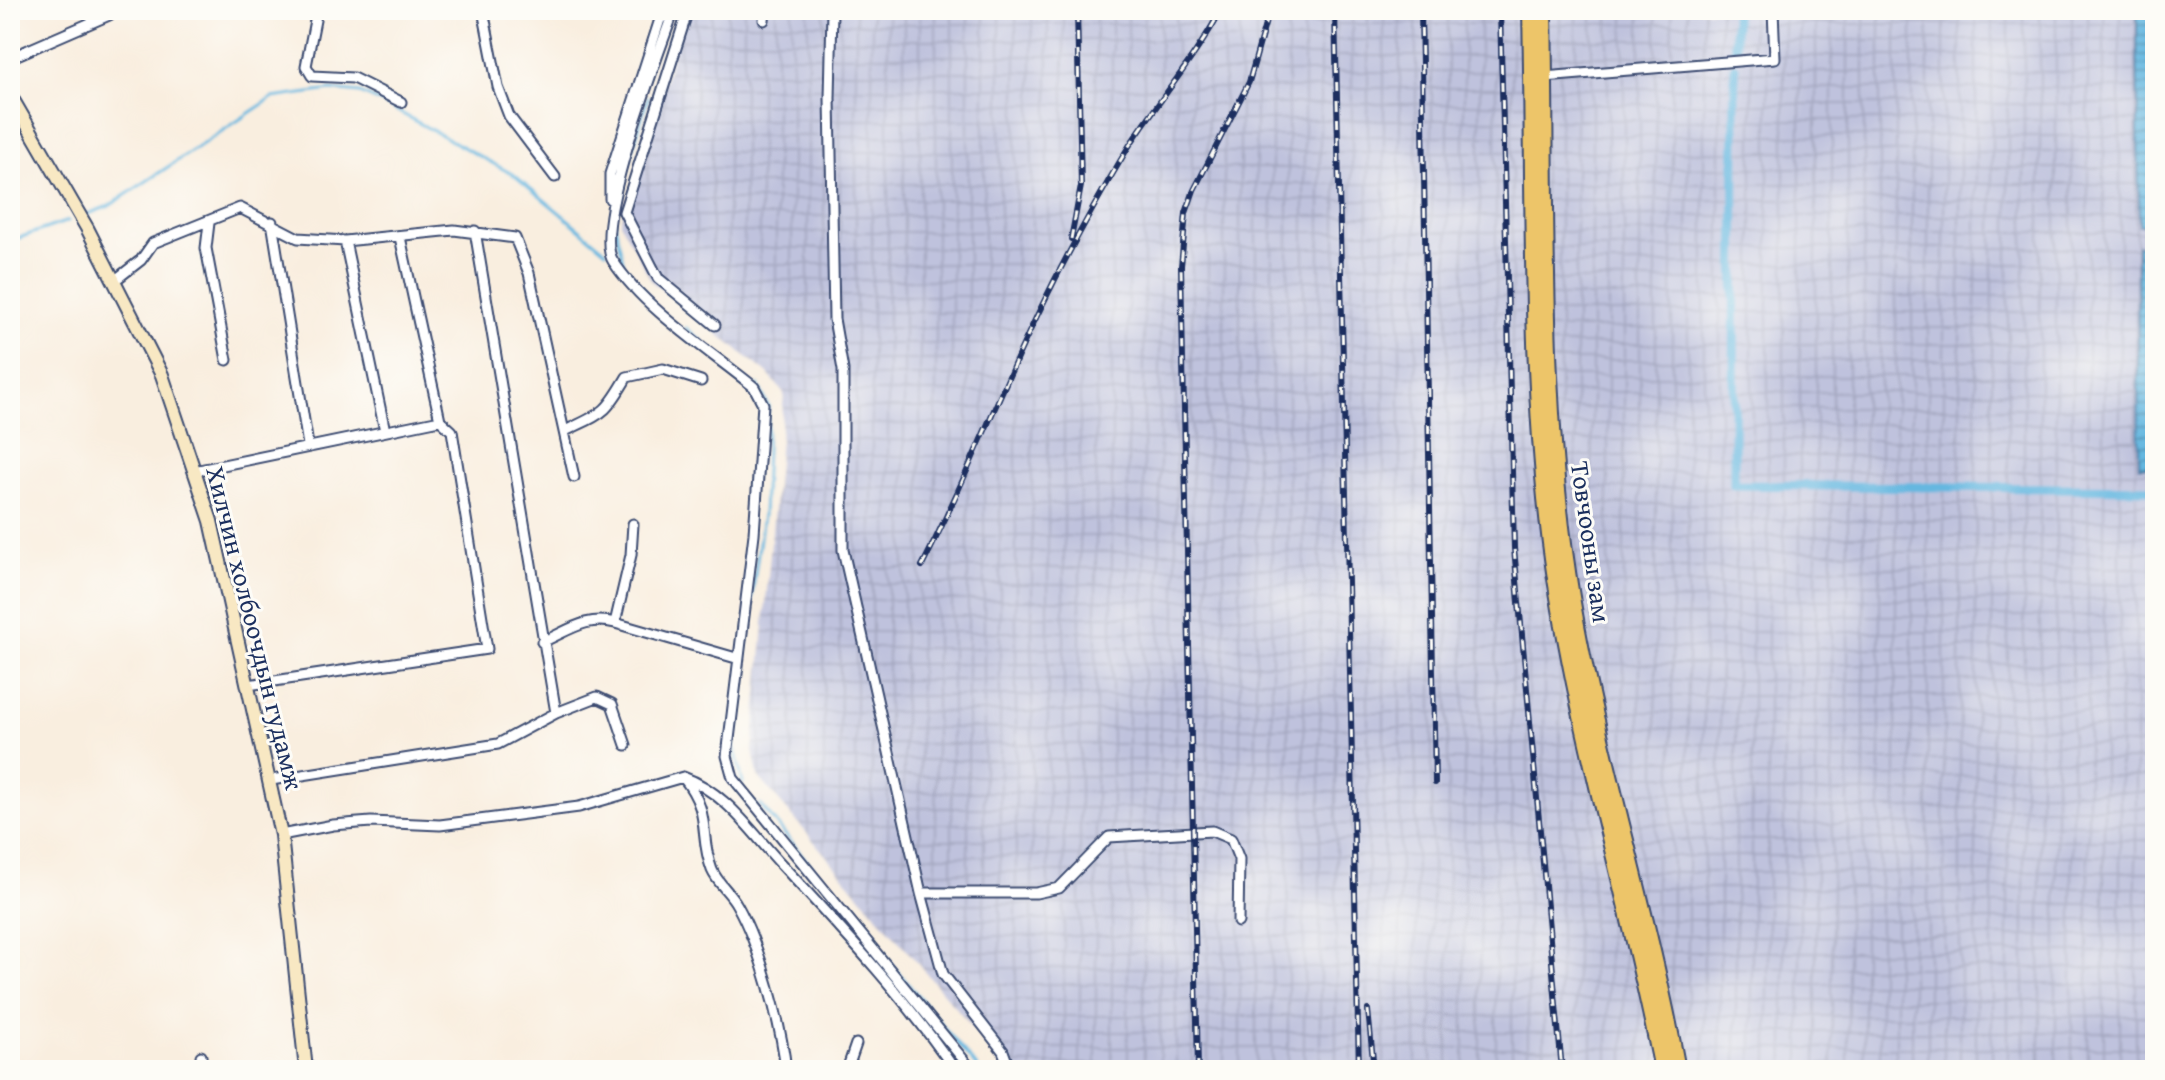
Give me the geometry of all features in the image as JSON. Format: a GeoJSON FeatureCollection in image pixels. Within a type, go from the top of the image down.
{"type":"FeatureCollection","features":[{"type":"Feature","properties":{"kind":"highway","name":"Товчооны зам"},"geometry":{"type":"LineString","coordinates":[[1531,10],[1539,378],[1551,541],[1559,599],[1663,1070]]}},
{"type":"Feature","properties":{"kind":"highway","name":"Товчооны зам"},"geometry":{"type":"LineString","coordinates":[[1543,10],[1553,444],[1563,540],[1571,597],[1614,803],[1677,1070]]}},
{"type":"Feature","properties":{"kind":"main road","name":"Хилчин холбоочдын гудамж"},"geometry":{"type":"LineString","coordinates":[[10,95],[114,281],[162,375],[211,521],[281,835],[306,1070]]}},
{"type":"Feature","properties":{"kind":"street"},"geometry":{"type":"LineString","coordinates":[[317,10],[306,66],[312,76],[353,78],[401,102]]}},
{"type":"Feature","properties":{"kind":"street"},"geometry":{"type":"LineString","coordinates":[[483,10],[498,87],[509,116],[555,177]]}},
{"type":"Feature","properties":{"kind":"street"},"geometry":{"type":"LineString","coordinates":[[663,10],[610,174],[608,228],[611,259],[645,298],[754,387],[760,396],[754,534],[736,658],[727,756],[733,778],[972,1070]]}},
{"type":"Feature","properties":{"kind":"street"},"geometry":{"type":"LineString","coordinates":[[611,206],[674,10]]}},
{"type":"Feature","properties":{"kind":"street"},"geometry":{"type":"LineString","coordinates":[[688,10],[624,212],[658,278],[715,325]]}},
{"type":"Feature","properties":{"kind":"street"},"geometry":{"type":"LineString","coordinates":[[832,10],[834,319],[843,370],[843,550],[921,893],[943,974],[1003,1051],[1010,1070]]}},
{"type":"Feature","properties":{"kind":"street"},"geometry":{"type":"LineString","coordinates":[[1544,77],[1775,58],[1773,10]]}},
{"type":"Feature","properties":{"kind":"street"},"geometry":{"type":"LineString","coordinates":[[10,58],[109,15]]}},
{"type":"Feature","properties":{"kind":"street"},"geometry":{"type":"LineString","coordinates":[[114,281],[141,260],[153,243],[240,208],[298,238],[345,241],[454,230],[515,238],[529,273],[574,477]]}},
{"type":"Feature","properties":{"kind":"street"},"geometry":{"type":"LineString","coordinates":[[272,222],[308,445]]}},
{"type":"Feature","properties":{"kind":"street"},"geometry":{"type":"LineString","coordinates":[[209,223],[206,248],[227,360]]}},
{"type":"Feature","properties":{"kind":"street"},"geometry":{"type":"LineString","coordinates":[[475,231],[556,713]]}},
{"type":"Feature","properties":{"kind":"street"},"geometry":{"type":"LineString","coordinates":[[248,685],[487,649],[452,431],[440,420],[400,237]]}},
{"type":"Feature","properties":{"kind":"street"},"geometry":{"type":"LineString","coordinates":[[345,241],[385,431]]}},
{"type":"Feature","properties":{"kind":"street"},"geometry":{"type":"LineString","coordinates":[[565,431],[606,411],[616,400],[627,377],[663,369],[701,381]]}},
{"type":"Feature","properties":{"kind":"street"},"geometry":{"type":"LineString","coordinates":[[194,471],[440,420]]}},
{"type":"Feature","properties":{"kind":"street"},"geometry":{"type":"LineString","coordinates":[[615,623],[631,555],[633,524]]}},
{"type":"Feature","properties":{"kind":"street"},"geometry":{"type":"LineString","coordinates":[[542,642],[584,621],[601,619],[664,635],[713,654],[736,658]]}},
{"type":"Feature","properties":{"kind":"street"},"geometry":{"type":"LineString","coordinates":[[271,780],[498,744],[556,713],[597,697],[612,704],[626,745]]}},
{"type":"Feature","properties":{"kind":"street"},"geometry":{"type":"LineString","coordinates":[[683,777],[703,806],[710,866],[719,884],[736,903],[773,999],[786,1070]]}},
{"type":"Feature","properties":{"kind":"street"},"geometry":{"type":"LineString","coordinates":[[281,835],[333,825],[371,822],[440,825],[579,807],[683,777],[703,784],[742,819],[862,951],[955,1070]]}},
{"type":"Feature","properties":{"kind":"street"},"geometry":{"type":"LineString","coordinates":[[921,893],[1036,893],[1059,888],[1109,837],[1212,831],[1231,839],[1239,859],[1238,922]]}},
{"type":"Feature","properties":{"kind":"street"},"geometry":{"type":"LineString","coordinates":[[847,1070],[856,1044]]}},
{"type":"Feature","properties":{"kind":"street"},"geometry":{"type":"LineString","coordinates":[[201,1056],[202,1070]]}},
{"type":"Feature","properties":{"kind":"shaded area"},"geometry":{"type":"Polygon","coordinates":[[[687,10],[2155,10],[2155,1070],[1002,1070],[997,1056],[758,776],[753,751],[784,393],[767,373],[652,282],[620,222],[687,10]]]}},
{"type":"Feature","properties":{"kind":"water"},"geometry":{"type":"Polygon","coordinates":[[[2137,10],[2155,10],[2155,225],[2139,225],[2137,10]]]}},
{"type":"Feature","properties":{"kind":"water"},"geometry":{"type":"Polygon","coordinates":[[[2137,245],[2155,245],[2155,467],[2139,467],[2137,245]]]}},
{"type":"Feature","properties":{"kind":"waterway"},"geometry":{"type":"LineString","coordinates":[[1735,10],[1735,53]]}},
{"type":"Feature","properties":{"kind":"waterway"},"geometry":{"type":"LineString","coordinates":[[1735,67],[1734,485],[2155,489]]}},
{"type":"Feature","properties":{"kind":"waterway"},"geometry":{"type":"LineString","coordinates":[[85,215],[109,206],[272,98],[331,90],[360,93],[386,105],[514,175],[606,251]]}},
{"type":"Feature","properties":{"kind":"waterway"},"geometry":{"type":"LineString","coordinates":[[620,193],[648,97]]}},
{"type":"Feature","properties":{"kind":"waterway"},"geometry":{"type":"LineString","coordinates":[[614,220],[624,266]]}},
{"type":"Feature","properties":{"kind":"waterway"},"geometry":{"type":"LineString","coordinates":[[10,241],[68,221]]}},
{"type":"Feature","properties":{"kind":"waterway"},"geometry":{"type":"LineString","coordinates":[[618,261],[641,289]]}},
{"type":"Feature","properties":{"kind":"waterway"},"geometry":{"type":"LineString","coordinates":[[686,328],[702,341]]}},
{"type":"Feature","properties":{"kind":"waterway"},"geometry":{"type":"LineString","coordinates":[[737,709],[763,515],[768,406],[758,385]]}},
{"type":"Feature","properties":{"kind":"waterway"},"geometry":{"type":"LineString","coordinates":[[733,740],[743,783]]}},
{"type":"Feature","properties":{"kind":"waterway"},"geometry":{"type":"LineString","coordinates":[[760,804],[979,1070]]}},
{"type":"Feature","properties":{"kind":"railway"},"geometry":{"type":"LineString","coordinates":[[1071,239],[1081,186],[1077,10]]}},
{"type":"Feature","properties":{"kind":"railway"},"geometry":{"type":"LineString","coordinates":[[922,566],[1033,324],[1078,236],[1126,151],[1199,47],[1221,10]]}},
{"type":"Feature","properties":{"kind":"railway"},"geometry":{"type":"LineString","coordinates":[[1198,1070],[1181,266],[1186,213],[1194,190],[1249,82],[1269,10]]}},
{"type":"Feature","properties":{"kind":"railway"},"geometry":{"type":"LineString","coordinates":[[1335,10],[1359,1070]]}},
{"type":"Feature","properties":{"kind":"railway"},"geometry":{"type":"LineString","coordinates":[[1421,10],[1435,783]]}},
{"type":"Feature","properties":{"kind":"railway"},"geometry":{"type":"LineString","coordinates":[[1500,10],[1514,548],[1562,1070]]}},
{"type":"Feature","properties":{"kind":"railway"},"geometry":{"type":"LineString","coordinates":[[1368,1010],[1374,1070]]}}]}
